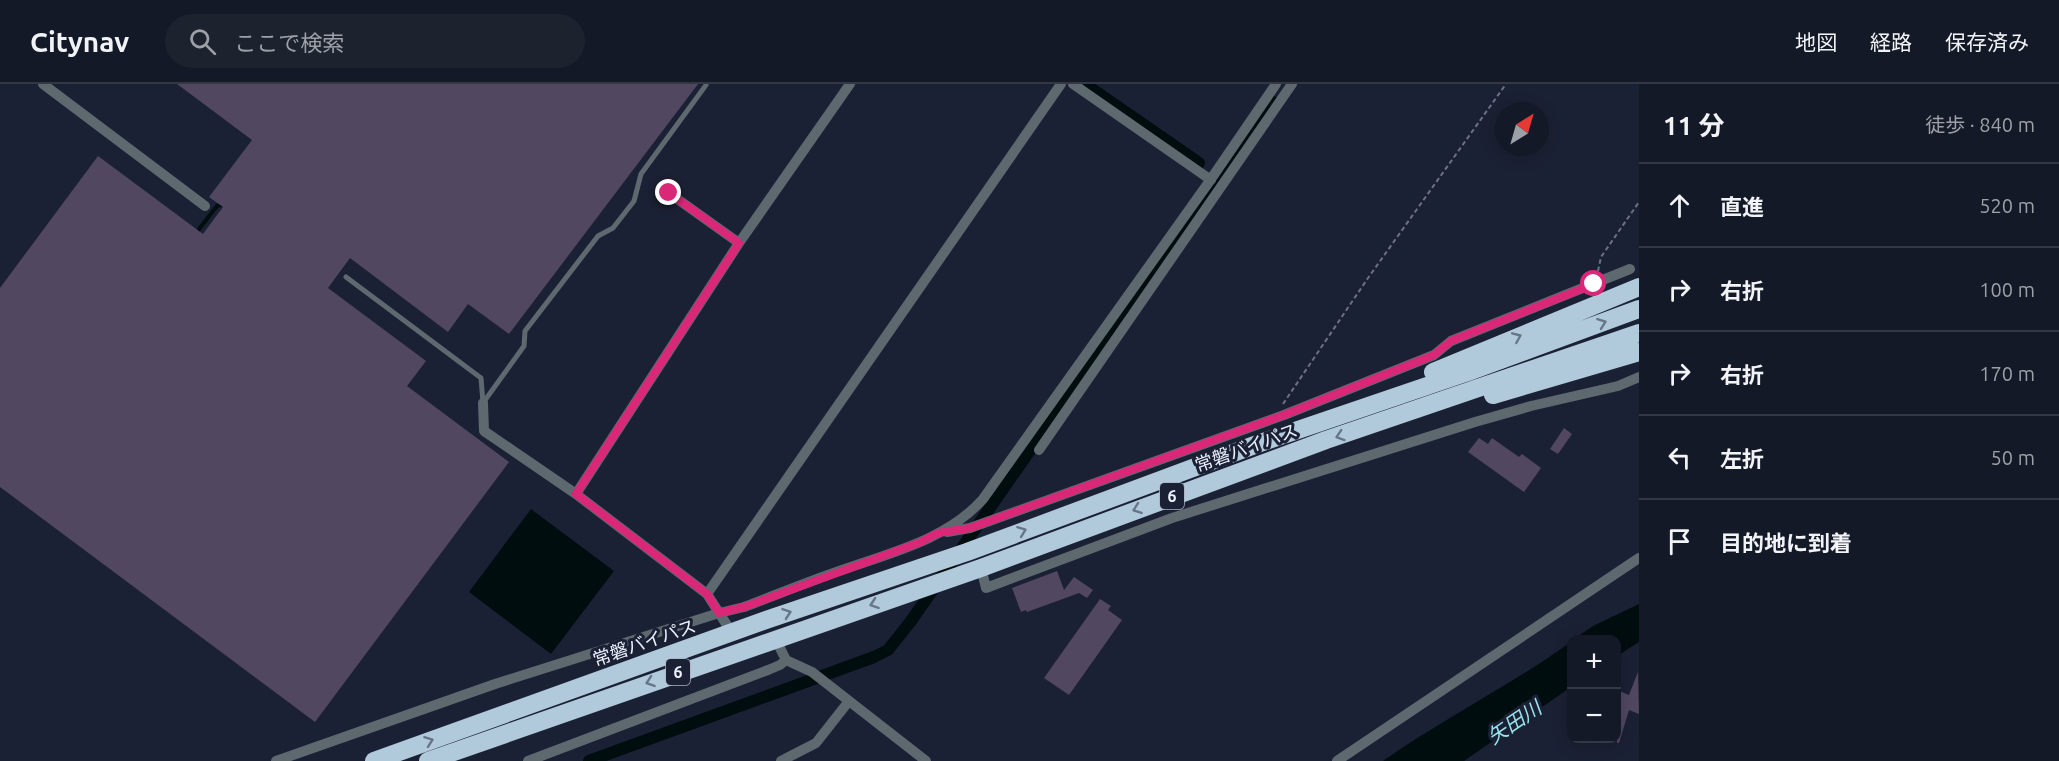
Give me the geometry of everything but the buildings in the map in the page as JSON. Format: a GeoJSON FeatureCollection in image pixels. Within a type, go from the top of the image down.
{"type":"FeatureCollection","features":[{"type":"Feature","properties":{"kind":"highway","name":"6"},"geometry":{"type":"LineString","coordinates":[[1466,365],[1639,287]]}},
{"type":"Feature","properties":{"kind":"highway","name":"6"},"geometry":{"type":"LineString","coordinates":[[1466,365],[1639,309]]}},
{"type":"Feature","properties":{"kind":"highway","name":"常磐バイパス"},"geometry":{"type":"LineString","coordinates":[[428,761],[981,568],[1315,444],[1456,401],[1639,333]]}},
{"type":"Feature","properties":{"kind":"highway","name":"6"},"geometry":{"type":"LineString","coordinates":[[1476,394],[1639,352]]}},
{"type":"Feature","properties":{"kind":"highway","name":"常磐バイパス"},"geometry":{"type":"LineString","coordinates":[[374,761],[967,552],[1260,443],[1377,403],[1466,365]]}},
{"type":"Feature","properties":{"kind":"street"},"geometry":{"type":"LineString","coordinates":[[44,84],[205,206]]}},
{"type":"Feature","properties":{"kind":"street"},"geometry":{"type":"LineString","coordinates":[[576,494],[739,243],[850,84]]}},
{"type":"Feature","properties":{"kind":"street"},"geometry":{"type":"LineString","coordinates":[[707,594],[1061,84]]}},
{"type":"Feature","properties":{"kind":"street"},"geometry":{"type":"LineString","coordinates":[[1073,84],[1211,180]]}},
{"type":"Feature","properties":{"kind":"street"},"geometry":{"type":"LineString","coordinates":[[276,761],[495,684],[744,607],[921,542],[967,516],[983,499],[1211,180],[1276,84]]}},
{"type":"Feature","properties":{"kind":"street"},"geometry":{"type":"LineString","coordinates":[[1039,450],[1292,84]]}},
{"type":"Feature","properties":{"kind":"street"},"geometry":{"type":"LineString","coordinates":[[1217,170],[1227,177]]}},
{"type":"Feature","properties":{"kind":"street"},"geometry":{"type":"LineString","coordinates":[[669,193],[739,243]]}},
{"type":"Feature","properties":{"kind":"street"},"geometry":{"type":"LineString","coordinates":[[938,533],[970,528],[1284,415],[1434,355],[1451,341],[1630,268]]}},
{"type":"Feature","properties":{"kind":"street"},"geometry":{"type":"LineString","coordinates":[[981,568],[986,588],[1172,518],[1475,422],[1531,406],[1618,386],[1639,377]]}},
{"type":"Feature","properties":{"kind":"street"},"geometry":{"type":"LineString","coordinates":[[483,403],[484,431],[576,494],[707,594],[732,633]]}},
{"type":"Feature","properties":{"kind":"street"},"geometry":{"type":"LineString","coordinates":[[1337,761],[1639,558]]}},
{"type":"Feature","properties":{"kind":"street"},"geometry":{"type":"LineString","coordinates":[[775,638],[786,660],[812,672],[926,761]]}},
{"type":"Feature","properties":{"kind":"street"},"geometry":{"type":"LineString","coordinates":[[528,761],[774,668],[786,660]]}},
{"type":"Feature","properties":{"kind":"street"},"geometry":{"type":"LineString","coordinates":[[781,761],[816,743],[849,701]]}},
{"type":"Feature","properties":{"kind":"lane"},"geometry":{"type":"LineString","coordinates":[[483,403],[524,346],[525,331],[598,236],[613,228],[634,201],[641,174],[706,84]]}},
{"type":"Feature","properties":{"kind":"lane"},"geometry":{"type":"LineString","coordinates":[[346,277],[481,378],[483,403]]}},
{"type":"Feature","properties":{"kind":"path"},"geometry":{"type":"LineString","coordinates":[[1284,415],[1283,403],[1368,278],[1506,84]]}},
{"type":"Feature","properties":{"kind":"path"},"geometry":{"type":"LineString","coordinates":[[1594,284],[1601,257],[1639,202]]}},
{"type":"Feature","properties":{"kind":"water"},"geometry":{"type":"Polygon","coordinates":[[[531,509],[614,571],[551,654],[469,592],[531,509]]]}},
{"type":"Feature","properties":{"kind":"water"},"geometry":{"type":"Polygon","coordinates":[[[1639,604],[1639,642],[1621,653],[1621,635],[1580,635],[1593,626],[1639,604]]]}},
{"type":"Feature","properties":{"kind":"water","name":"矢田川"},"geometry":{"type":"Polygon","coordinates":[[[1567,645],[1567,690],[1464,761],[1383,761],[1430,730],[1525,673],[1567,645]]]}},
{"type":"Feature","properties":{"kind":"waterway"},"geometry":{"type":"LineString","coordinates":[[1085,84],[1199,163]]}},
{"type":"Feature","properties":{"kind":"waterway"},"geometry":{"type":"LineString","coordinates":[[589,761],[888,650],[911,621],[1273,102]]}},
{"type":"Feature","properties":{"kind":"waterway"},"geometry":{"type":"LineString","coordinates":[[196,233],[217,206],[223,204]]}},
{"type":"Feature","properties":{"kind":"route"},"geometry":{"type":"LineString","coordinates":[[669,193],[739,243],[576,494],[707,594],[719,613],[744,607],[921,542],[938,533],[970,528],[1284,415],[1434,355],[1451,341],[1594,284]]}}]}
